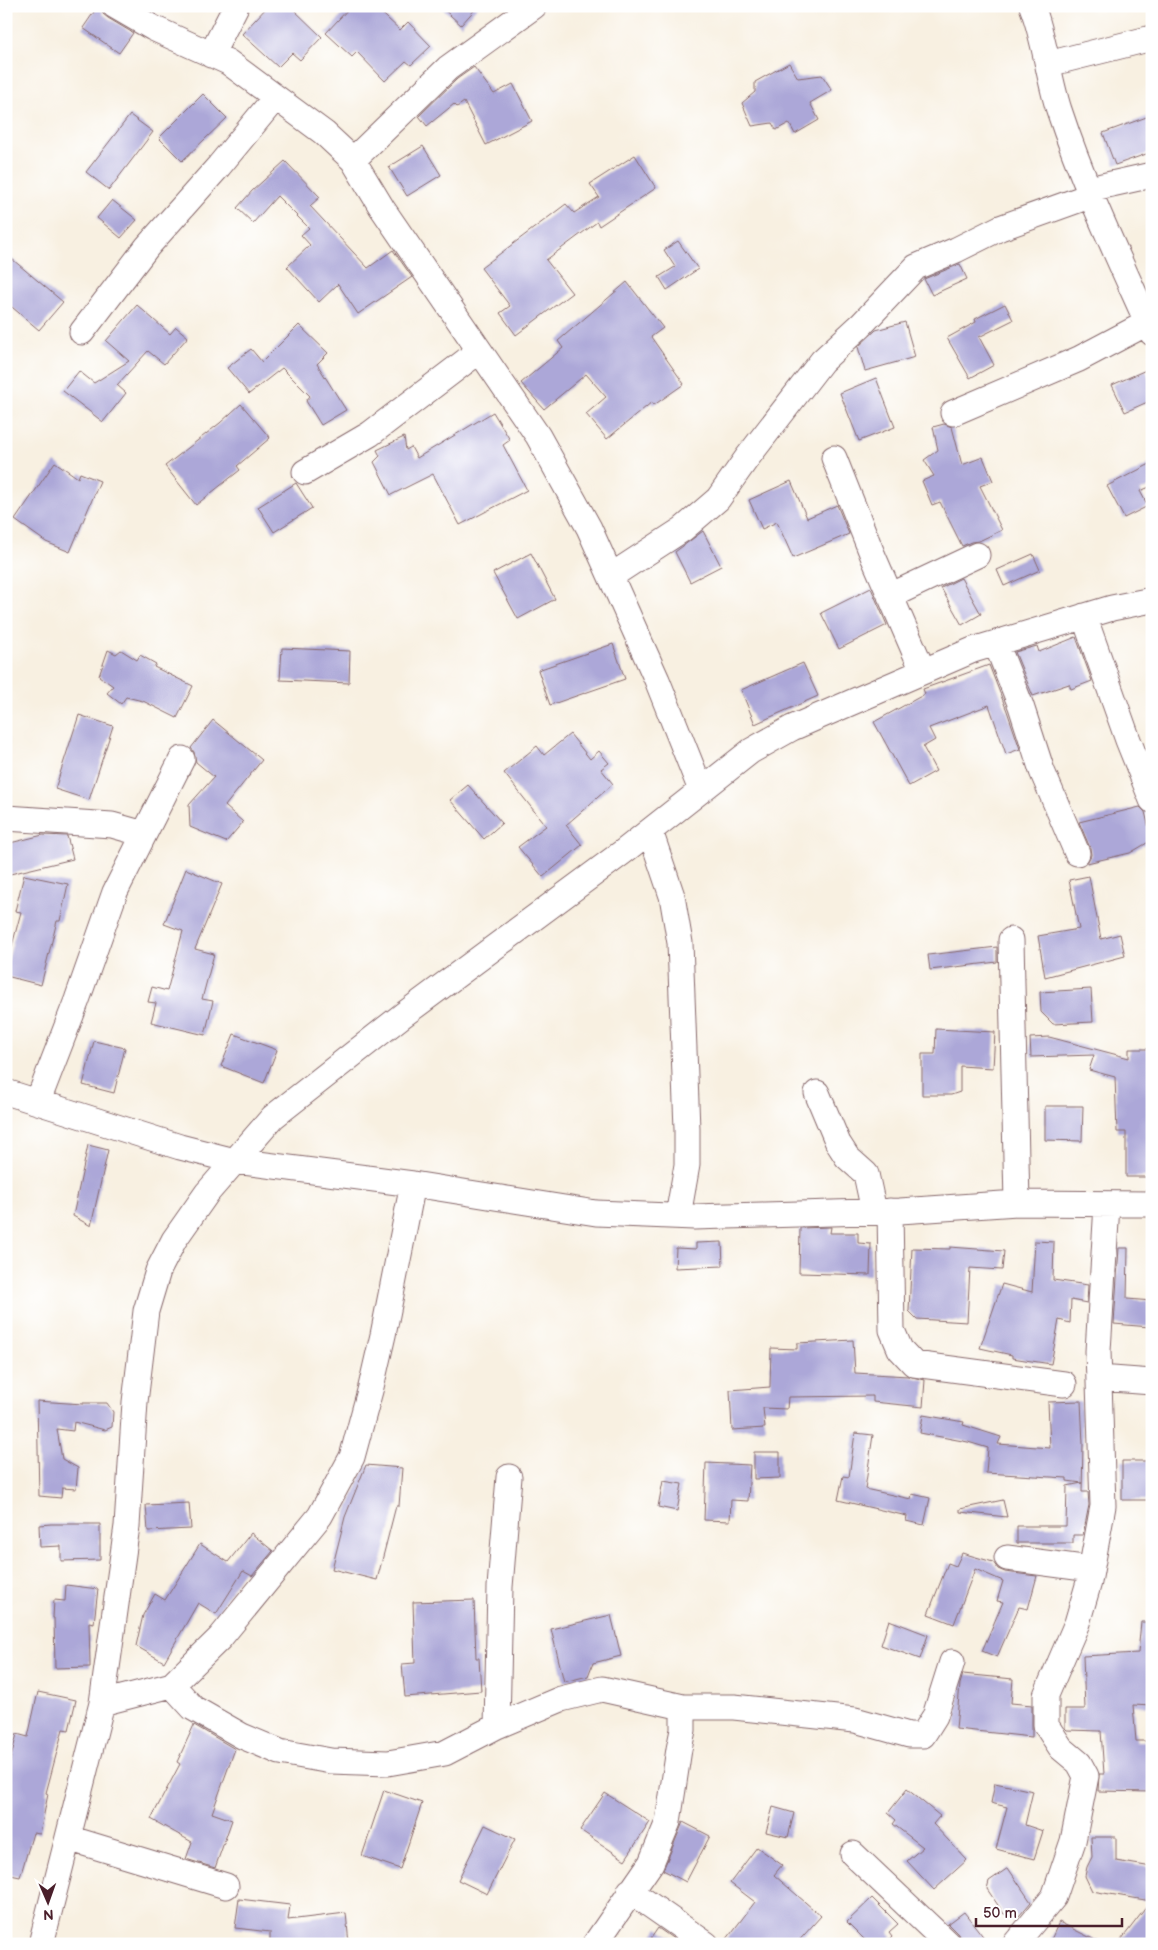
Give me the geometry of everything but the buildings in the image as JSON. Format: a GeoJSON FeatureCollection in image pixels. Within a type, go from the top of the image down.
{"type":"FeatureCollection","features":[{"type":"Feature","properties":{"kind":"street"},"geometry":{"type":"LineString","coordinates":[[115,6],[153,28],[228,62],[324,133],[353,160],[382,208],[538,436],[589,528],[657,680],[701,790]]}},
{"type":"Feature","properties":{"kind":"street"},"geometry":{"type":"LineString","coordinates":[[212,55],[236,6]]}},
{"type":"Feature","properties":{"kind":"street"},"geometry":{"type":"LineString","coordinates":[[353,160],[448,68],[534,6]]}},
{"type":"Feature","properties":{"kind":"street"},"geometry":{"type":"LineString","coordinates":[[953,413],[1150,328],[1103,224],[1059,109],[1038,22],[1032,6]]}},
{"type":"Feature","properties":{"kind":"street"},"geometry":{"type":"LineString","coordinates":[[1048,64],[1152,38]]}},
{"type":"Feature","properties":{"kind":"street"},"geometry":{"type":"LineString","coordinates":[[82,332],[147,247],[219,166],[275,98]]}},
{"type":"Feature","properties":{"kind":"street"},"geometry":{"type":"LineString","coordinates":[[611,576],[683,529],[718,499],[747,458],[822,361],[916,267],[1000,228],[1091,192],[1152,175]]}},
{"type":"Feature","properties":{"kind":"street"},"geometry":{"type":"LineString","coordinates":[[305,472],[370,434],[479,351]]}},
{"type":"Feature","properties":{"kind":"street"},"geometry":{"type":"LineString","coordinates":[[834,458],[890,596],[923,671]]}},
{"type":"Feature","properties":{"kind":"street"},"geometry":{"type":"LineString","coordinates":[[890,596],[977,555]]}},
{"type":"Feature","properties":{"kind":"street"},"geometry":{"type":"LineString","coordinates":[[41,1944],[102,1703],[127,1526],[135,1402],[146,1311],[158,1271],[174,1240],[208,1193],[273,1117],[403,1014],[650,831],[751,751],[792,728],[973,650],[1112,608],[1152,600]]}},
{"type":"Feature","properties":{"kind":"street"},"geometry":{"type":"LineString","coordinates":[[1084,616],[1128,740],[1152,800]]}},
{"type":"Feature","properties":{"kind":"street"},"geometry":{"type":"LineString","coordinates":[[996,643],[1021,706],[1042,772],[1076,853]]}},
{"type":"Feature","properties":{"kind":"street"},"geometry":{"type":"LineString","coordinates":[[38,1101],[77,1000],[115,892],[182,759]]}},
{"type":"Feature","properties":{"kind":"street"},"geometry":{"type":"LineString","coordinates":[[6,818],[112,825],[144,834]]}},
{"type":"Feature","properties":{"kind":"street"},"geometry":{"type":"LineString","coordinates":[[650,831],[672,896],[680,943],[687,1165],[678,1216]]}},
{"type":"Feature","properties":{"kind":"street"},"geometry":{"type":"LineString","coordinates":[[1011,940],[1016,1203]]}},
{"type":"Feature","properties":{"kind":"street"},"geometry":{"type":"LineString","coordinates":[[6,1092],[180,1147],[235,1161],[413,1184],[596,1213],[678,1216],[882,1211],[1016,1203],[1152,1204]]}},
{"type":"Feature","properties":{"kind":"street"},"geometry":{"type":"LineString","coordinates":[[817,1093],[838,1143],[847,1157],[866,1174],[882,1211],[892,1330],[900,1349],[914,1364],[1064,1384]]}},
{"type":"Feature","properties":{"kind":"street"},"geometry":{"type":"LineString","coordinates":[[102,1703],[172,1685],[220,1638],[320,1516],[352,1457],[383,1335],[413,1184]]}},
{"type":"Feature","properties":{"kind":"street"},"geometry":{"type":"LineString","coordinates":[[1016,1944],[1054,1897],[1074,1841],[1086,1776],[1080,1763],[1061,1748],[1046,1725],[1046,1695],[1077,1623],[1092,1569],[1103,1506],[1098,1351],[1107,1205]]}},
{"type":"Feature","properties":{"kind":"street"},"geometry":{"type":"LineString","coordinates":[[1099,1378],[1152,1382]]}},
{"type":"Feature","properties":{"kind":"street"},"geometry":{"type":"LineString","coordinates":[[497,1726],[500,1587],[509,1477]]}},
{"type":"Feature","properties":{"kind":"street"},"geometry":{"type":"LineString","coordinates":[[1007,1558],[1092,1569]]}},
{"type":"Feature","properties":{"kind":"street"},"geometry":{"type":"LineString","coordinates":[[172,1685],[193,1708],[242,1736],[280,1752],[331,1761],[388,1763],[445,1752],[497,1726],[561,1699],[602,1689],[683,1707],[734,1708],[855,1720],[909,1735],[923,1734],[935,1716],[952,1662]]}},
{"type":"Feature","properties":{"kind":"street"},"geometry":{"type":"LineString","coordinates":[[595,1944],[651,1862],[668,1822],[678,1749],[683,1730],[683,1707]]}},
{"type":"Feature","properties":{"kind":"street"},"geometry":{"type":"LineString","coordinates":[[68,1838],[226,1886]]}},
{"type":"Feature","properties":{"kind":"street"},"geometry":{"type":"LineString","coordinates":[[853,1854],[948,1944]]}},
{"type":"Feature","properties":{"kind":"street"},"geometry":{"type":"LineString","coordinates":[[630,1891],[706,1944]]}}]}
